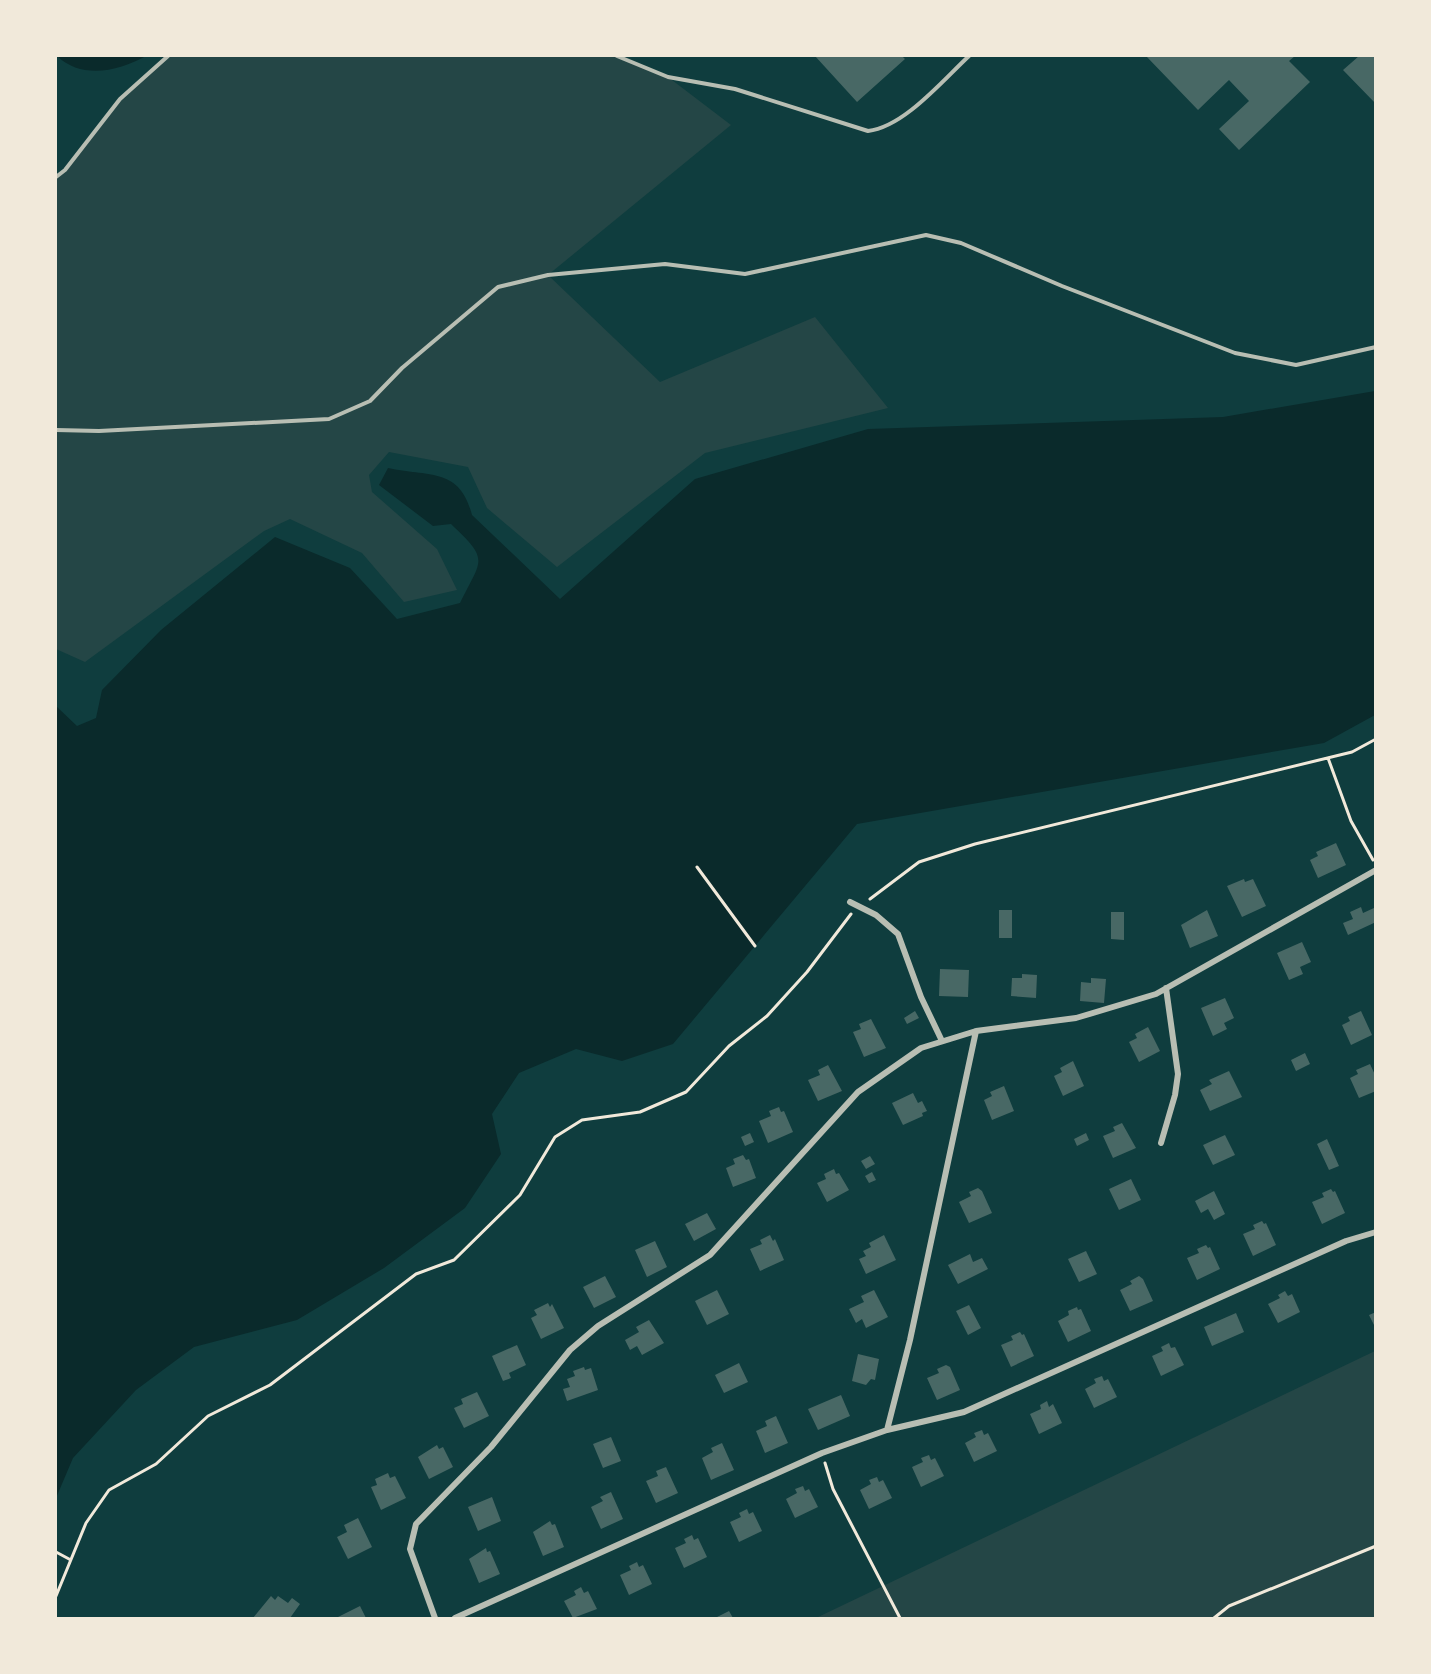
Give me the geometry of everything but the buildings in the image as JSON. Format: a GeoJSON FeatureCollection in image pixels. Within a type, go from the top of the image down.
{"type":"FeatureCollection","features":[{"type":"Feature","properties":{"kind":"street"},"geometry":{"type":"LineString","coordinates":[[435,1618],[410,1550],[416,1524],[491,1447],[570,1350],[598,1326],[710,1255],[858,1092],[921,1048],[942,1041],[976,1031],[1076,1018],[1156,994],[1376,870]]}},
{"type":"Feature","properties":{"kind":"street"},"geometry":{"type":"LineString","coordinates":[[850,902],[876,915],[898,934],[921,996],[942,1041]]}},
{"type":"Feature","properties":{"kind":"street"},"geometry":{"type":"LineString","coordinates":[[1161,1143],[1175,1095],[1178,1074],[1166,988]]}},
{"type":"Feature","properties":{"kind":"street"},"geometry":{"type":"LineString","coordinates":[[888,1430],[976,1031]]}},
{"type":"Feature","properties":{"kind":"street"},"geometry":{"type":"LineString","coordinates":[[455,1618],[822,1453],[888,1430],[964,1412],[1346,1241],[1376,1232]]}},
{"type":"Feature","properties":{"kind":"lane"},"geometry":{"type":"LineString","coordinates":[[56,177],[65,170],[120,99],[168,56]]}},
{"type":"Feature","properties":{"kind":"lane"},"geometry":{"type":"LineString","coordinates":[[617,56],[668,77],[735,89],[868,131],[878,130],[903,116],[969,56]]}},
{"type":"Feature","properties":{"kind":"lane"},"geometry":{"type":"LineString","coordinates":[[56,430],[99,431],[329,419],[370,401],[402,368],[498,287],[548,275],[665,264],[745,274],[926,235],[961,243],[1062,286],[1235,353],[1296,365],[1376,347]]}},
{"type":"Feature","properties":{"kind":"path"},"geometry":{"type":"LineString","coordinates":[[56,1596],[69,1559],[86,1523],[109,1490],[156,1464],[208,1416],[270,1385],[416,1274],[454,1260],[520,1194],[555,1137],[582,1120],[640,1112],[686,1092],[729,1046],[767,1016],[860,907],[919,862],[964,847],[1352,752],[1376,739]]}},
{"type":"Feature","properties":{"kind":"path"},"geometry":{"type":"LineString","coordinates":[[1328,758],[1351,821],[1376,865]]}},
{"type":"Feature","properties":{"kind":"path"},"geometry":{"type":"LineString","coordinates":[[697,867],[755,946]]}},
{"type":"Feature","properties":{"kind":"path"},"geometry":{"type":"LineString","coordinates":[[822,1453],[833,1489],[900,1618]]}},
{"type":"Feature","properties":{"kind":"path"},"geometry":{"type":"LineString","coordinates":[[1214,1618],[1229,1606],[1376,1546]]}},
{"type":"Feature","properties":{"kind":"path"},"geometry":{"type":"LineString","coordinates":[[56,1552],[69,1559]]}},
{"type":"Feature","properties":{"kind":"shaded area"},"geometry":{"type":"Polygon","coordinates":[[[57,56],[146,56],[113,69],[89,71],[67,64],[57,56]]]}},
{"type":"Feature","properties":{"kind":"shaded area"},"geometry":{"type":"Polygon","coordinates":[[[168,56],[617,56],[668,77],[731,125],[548,275],[660,382],[815,317],[888,408],[705,453],[557,567],[487,508],[468,467],[389,452],[369,475],[372,492],[437,549],[457,590],[404,602],[362,553],[290,519],[264,531],[85,662],[56,649],[56,176],[65,170],[120,99],[168,56]]]}},
{"type":"Feature","properties":{"kind":"shaded area"},"geometry":{"type":"Polygon","coordinates":[[[1375,391],[1375,715],[1324,743],[857,824],[673,1044],[622,1061],[576,1049],[519,1073],[492,1114],[501,1154],[465,1208],[384,1268],[297,1320],[194,1347],[136,1390],[73,1458],[56,1498],[56,706],[77,726],[96,718],[102,690],[161,630],[275,537],[350,568],[397,619],[460,603],[477,568],[477,553],[451,524],[433,526],[379,485],[388,468],[429,474],[451,481],[467,500],[472,515],[560,599],[695,479],[868,429],[1223,417],[1375,391]]]}},
{"type":"Feature","properties":{"kind":"shaded area"},"geometry":{"type":"Polygon","coordinates":[[[1375,1351],[1375,1618],[816,1618],[1375,1351]]]}}]}
